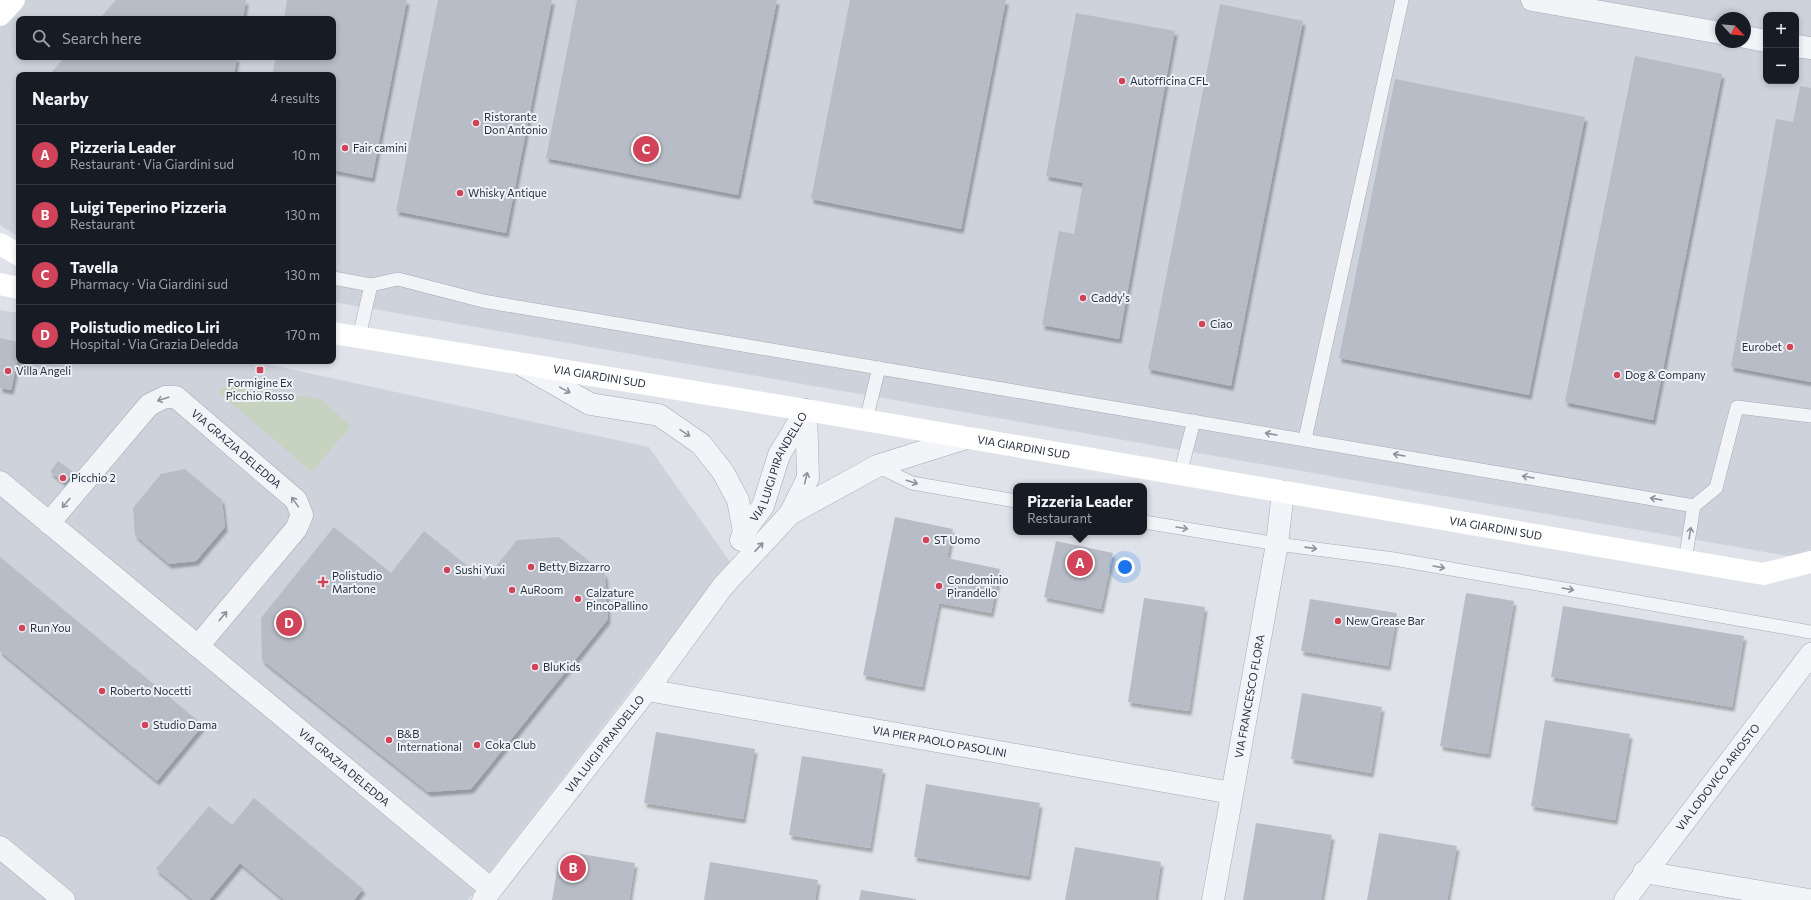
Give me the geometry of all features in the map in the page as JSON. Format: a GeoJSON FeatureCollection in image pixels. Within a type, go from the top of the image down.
{"type":"FeatureCollection","features":[{"type":"Feature","properties":{"kind":"main road"},"geometry":{"type":"LineString","coordinates":[[0,15],[14,0]]}},
{"type":"Feature","properties":{"kind":"main road"},"geometry":{"type":"LineString","coordinates":[[0,244],[16,252]]}},
{"type":"Feature","properties":{"kind":"main road"},"geometry":{"type":"LineString","coordinates":[[0,284],[16,287]]}},
{"type":"Feature","properties":{"kind":"main road","name":"VIA GIARDINI SUD"},"geometry":{"type":"LineString","coordinates":[[336,333],[866,420],[1763,574],[1811,562]]}},
{"type":"Feature","properties":{"kind":"street"},"geometry":{"type":"LineString","coordinates":[[1532,0],[1715,32]]}},
{"type":"Feature","properties":{"kind":"street"},"geometry":{"type":"LineString","coordinates":[[1751,38],[1763,40]]}},
{"type":"Feature","properties":{"kind":"street"},"geometry":{"type":"LineString","coordinates":[[1799,46],[1811,48]]}},
{"type":"Feature","properties":{"kind":"street","name":"VIA LUIGI PIRANDELLO"},"geometry":{"type":"LineString","coordinates":[[519,364],[590,404],[659,415],[701,444],[723,472],[738,500],[744,532]]}},
{"type":"Feature","properties":{"kind":"street","name":"VIA GRAZIA DELEDDA"},"geometry":{"type":"LineString","coordinates":[[49,523],[149,405],[166,397],[176,397],[296,500],[302,515],[296,529],[198,646]]}},
{"type":"Feature","properties":{"kind":"street","name":"VIA LUIGI PIRANDELLO"},"geometry":{"type":"LineString","coordinates":[[487,894],[647,690],[723,586],[790,514],[808,478],[806,410]]}},
{"type":"Feature","properties":{"kind":"street","name":"VIA LUIGI PIRANDELLO"},"geometry":{"type":"LineString","coordinates":[[723,586],[744,532],[763,506],[779,455],[806,410]]}},
{"type":"Feature","properties":{"kind":"street","name":"VIA LUIGI PIRANDELLO"},"geometry":{"type":"LineString","coordinates":[[790,514],[877,466],[966,438]]}},
{"type":"Feature","properties":{"kind":"street","name":"VIA GRAZIA DELEDDA"},"geometry":{"type":"LineString","coordinates":[[0,482],[198,646],[487,894]]}},
{"type":"Feature","properties":{"kind":"street","name":"VIA FRANCESCO FLORA"},"geometry":{"type":"LineString","coordinates":[[1213,900],[1277,544],[1283,492]]}},
{"type":"Feature","properties":{"kind":"street","name":"VIA LODOVICO ARIOSTO"},"geometry":{"type":"LineString","coordinates":[[1625,900],[1644,872],[1811,654]]}},
{"type":"Feature","properties":{"kind":"street","name":"VIA PIER PAOLO PASOLINI"},"geometry":{"type":"LineString","coordinates":[[647,690],[1232,793]]}},
{"type":"Feature","properties":{"kind":"street"},"geometry":{"type":"LineString","coordinates":[[0,847],[64,900]]}},
{"type":"Feature","properties":{"kind":"street"},"geometry":{"type":"LineString","coordinates":[[1644,872],[1809,900]]}},
{"type":"Feature","properties":{"kind":"lane"},"geometry":{"type":"LineString","coordinates":[[1305,439],[1402,0]]}},
{"type":"Feature","properties":{"kind":"lane"},"geometry":{"type":"LineString","coordinates":[[336,279],[371,285],[398,279],[483,302],[1305,439],[1694,506]]}},
{"type":"Feature","properties":{"kind":"lane"},"geometry":{"type":"LineString","coordinates":[[359,337],[371,285]]}},
{"type":"Feature","properties":{"kind":"lane"},"geometry":{"type":"LineString","coordinates":[[866,420],[879,368]]}},
{"type":"Feature","properties":{"kind":"lane"},"geometry":{"type":"LineString","coordinates":[[1685,560],[1694,506],[1716,488],[1737,407],[1811,416]]}},
{"type":"Feature","properties":{"kind":"lane"},"geometry":{"type":"LineString","coordinates":[[1180,474],[1194,421]]}},
{"type":"Feature","properties":{"kind":"lane"},"geometry":{"type":"LineString","coordinates":[[877,466],[912,483],[1013,500]]}},
{"type":"Feature","properties":{"kind":"lane"},"geometry":{"type":"LineString","coordinates":[[1147,522],[1277,544],[1394,559],[1811,632]]}},
{"type":"Feature","properties":{"kind":"shaded area"},"geometry":{"type":"Polygon","coordinates":[[[0,0],[1811,0],[1811,560],[336,303],[336,72],[16,72],[16,235],[0,225],[0,0]]]}},
{"type":"Feature","properties":{"kind":"shaded area"},"geometry":{"type":"Polygon","coordinates":[[[0,310],[16,313],[16,364],[267,364],[649,447],[730,562],[468,900],[0,900],[0,310]]]}},
{"type":"Feature","properties":{"kind":"green space"},"geometry":{"type":"Polygon","coordinates":[[[224,386],[321,399],[351,426],[312,472],[218,392],[224,386]]]}},
{"type":"Feature","properties":{"kind":"building"},"geometry":{"type":"Polygon","coordinates":[[[116,0],[246,0],[243,16],[102,16],[116,0]]]}},
{"type":"Feature","properties":{"kind":"building"},"geometry":{"type":"Polygon","coordinates":[[[287,0],[407,0],[372,178],[336,171],[336,72],[273,72],[275,60],[336,60],[336,16],[284,16],[287,0]]]}},
{"type":"Feature","properties":{"kind":"building"},"geometry":{"type":"Polygon","coordinates":[[[438,0],[552,0],[506,233],[396,211],[438,0]]]}},
{"type":"Feature","properties":{"kind":"building"},"geometry":{"type":"Polygon","coordinates":[[[577,0],[777,0],[738,195],[546,158],[577,0]]]}},
{"type":"Feature","properties":{"kind":"building"},"geometry":{"type":"Polygon","coordinates":[[[850,0],[1006,0],[961,229],[811,199],[850,0]]]}},
{"type":"Feature","properties":{"kind":"building"},"geometry":{"type":"Polygon","coordinates":[[[1220,4],[1303,21],[1231,386],[1148,369],[1220,4]]]}},
{"type":"Feature","properties":{"kind":"building"},"geometry":{"type":"Polygon","coordinates":[[[1076,13],[1175,31],[1119,339],[1042,325],[1059,231],[1074,234],[1083,183],[1046,176],[1076,13]]]}},
{"type":"Feature","properties":{"kind":"building"},"geometry":{"type":"Polygon","coordinates":[[[1635,56],[1722,74],[1653,420],[1565,402],[1635,56]]]}},
{"type":"Feature","properties":{"kind":"building"},"geometry":{"type":"Polygon","coordinates":[[[62,60],[236,60],[234,72],[52,72],[62,60]]]}},
{"type":"Feature","properties":{"kind":"building"},"geometry":{"type":"Polygon","coordinates":[[[1395,79],[1585,117],[1529,395],[1339,358],[1395,79]]]}},
{"type":"Feature","properties":{"kind":"building"},"geometry":{"type":"Polygon","coordinates":[[[1800,86],[1811,88],[1811,382],[1731,367],[1776,119],[1793,122],[1800,86]]]}},
{"type":"Feature","properties":{"kind":"building","name":"Villa Angeli"},"geometry":{"type":"Polygon","coordinates":[[[0,338],[16,341],[17,364],[11,390],[0,388],[0,338]]]}},
{"type":"Feature","properties":{"kind":"building","name":"Picchio 2"},"geometry":{"type":"Polygon","coordinates":[[[58,461],[73,472],[65,483],[50,472],[58,461]]]}},
{"type":"Feature","properties":{"kind":"building"},"geometry":{"type":"Polygon","coordinates":[[[185,469],[222,500],[225,527],[196,561],[169,564],[135,535],[133,508],[161,474],[185,469]]]}},
{"type":"Feature","properties":{"kind":"building","name":"Condominio Pirandello"},"geometry":{"type":"Polygon","coordinates":[[[895,517],[953,529],[947,558],[1000,569],[991,613],[939,603],[922,687],[863,675],[895,517]]]}},
{"type":"Feature","properties":{"kind":"building"},"geometry":{"type":"Polygon","coordinates":[[[334,527],[391,573],[424,531],[485,580],[517,540],[559,537],[605,574],[608,619],[471,789],[428,792],[262,660],[261,618],[334,527]]]}},
{"type":"Feature","properties":{"kind":"building"},"geometry":{"type":"Polygon","coordinates":[[[1056,541],[1113,553],[1101,609],[1044,597],[1056,541]]]}},
{"type":"Feature","properties":{"kind":"building"},"geometry":{"type":"Polygon","coordinates":[[[0,557],[203,725],[157,781],[0,651],[0,557]]]}},
{"type":"Feature","properties":{"kind":"building"},"geometry":{"type":"Polygon","coordinates":[[[1466,593],[1514,601],[1488,754],[1440,746],[1466,593]]]}},
{"type":"Feature","properties":{"kind":"building"},"geometry":{"type":"Polygon","coordinates":[[[1144,598],[1205,607],[1189,711],[1128,702],[1144,598]]]}},
{"type":"Feature","properties":{"kind":"building"},"geometry":{"type":"Polygon","coordinates":[[[1310,599],[1397,613],[1388,666],[1301,651],[1310,599]]]}},
{"type":"Feature","properties":{"kind":"building"},"geometry":{"type":"Polygon","coordinates":[[[1563,606],[1744,636],[1732,707],[1551,677],[1563,606]]]}},
{"type":"Feature","properties":{"kind":"building"},"geometry":{"type":"Polygon","coordinates":[[[1302,693],[1382,707],[1371,773],[1291,759],[1302,693]]]}},
{"type":"Feature","properties":{"kind":"building"},"geometry":{"type":"Polygon","coordinates":[[[1545,720],[1630,734],[1615,820],[1531,806],[1545,720]]]}},
{"type":"Feature","properties":{"kind":"building"},"geometry":{"type":"Polygon","coordinates":[[[656,732],[755,749],[743,819],[644,803],[656,732]]]}},
{"type":"Feature","properties":{"kind":"building"},"geometry":{"type":"Polygon","coordinates":[[[802,756],[883,769],[870,848],[789,835],[802,756]]]}},
{"type":"Feature","properties":{"kind":"building"},"geometry":{"type":"Polygon","coordinates":[[[926,784],[1040,803],[1028,876],[914,857],[926,784]]]}},
{"type":"Feature","properties":{"kind":"building"},"geometry":{"type":"Polygon","coordinates":[[[254,798],[363,889],[354,900],[284,900],[240,863],[209,900],[193,900],[156,869],[209,806],[232,825],[254,798]]]}},
{"type":"Feature","properties":{"kind":"building"},"geometry":{"type":"Polygon","coordinates":[[[1256,823],[1332,835],[1321,900],[1243,900],[1256,823]]]}},
{"type":"Feature","properties":{"kind":"building"},"geometry":{"type":"Polygon","coordinates":[[[1379,833],[1457,846],[1447,900],[1367,900],[1379,833]]]}},
{"type":"Feature","properties":{"kind":"building"},"geometry":{"type":"Polygon","coordinates":[[[1075,847],[1161,862],[1155,900],[1065,900],[1075,847]]]}},
{"type":"Feature","properties":{"kind":"building"},"geometry":{"type":"Polygon","coordinates":[[[575,853],[635,863],[629,900],[552,900],[558,864],[564,855],[575,853]]]}},
{"type":"Feature","properties":{"kind":"building"},"geometry":{"type":"Polygon","coordinates":[[[710,862],[818,880],[815,900],[704,900],[710,862]]]}},
{"type":"Feature","properties":{"kind":"building"},"geometry":{"type":"Polygon","coordinates":[[[861,890],[916,899],[916,900],[859,900],[861,890]]]}},
{"type":"Feature","properties":{"kind":"place","name":"Autofficina CFL"},"geometry":{"type":"Point","coordinates":[1122,81]}},
{"type":"Feature","properties":{"kind":"place","name":"Ristorante Don Antonio"},"geometry":{"type":"Point","coordinates":[476,123]}},
{"type":"Feature","properties":{"kind":"place","name":"Fair camini"},"geometry":{"type":"Point","coordinates":[345,148]}},
{"type":"Feature","properties":{"kind":"place","name":"Tavella"},"geometry":{"type":"Point","coordinates":[646,149]}},
{"type":"Feature","properties":{"kind":"place","name":"Whisky Antique"},"geometry":{"type":"Point","coordinates":[460,193]}},
{"type":"Feature","properties":{"kind":"place","name":"Caddy's"},"geometry":{"type":"Point","coordinates":[1083,298]}},
{"type":"Feature","properties":{"kind":"place","name":"Ciao"},"geometry":{"type":"Point","coordinates":[1202,324]}},
{"type":"Feature","properties":{"kind":"place","name":"Eurobet"},"geometry":{"type":"Point","coordinates":[1790,347]}},
{"type":"Feature","properties":{"kind":"place","name":"Formigine Ex Picchio Rosso"},"geometry":{"type":"Point","coordinates":[260,370]}},
{"type":"Feature","properties":{"kind":"place","name":"Villa Angeli"},"geometry":{"type":"Point","coordinates":[8,371]}},
{"type":"Feature","properties":{"kind":"place","name":"Dog & Company"},"geometry":{"type":"Point","coordinates":[1617,375]}},
{"type":"Feature","properties":{"kind":"place","name":"Picchio 2"},"geometry":{"type":"Point","coordinates":[63,478]}},
{"type":"Feature","properties":{"kind":"place","name":"ST Uomo"},"geometry":{"type":"Point","coordinates":[926,540]}},
{"type":"Feature","properties":{"kind":"place","name":"Pizzeria Leader"},"geometry":{"type":"Point","coordinates":[1080,563]}},
{"type":"Feature","properties":{"kind":"place","name":"Betty Bizzarro"},"geometry":{"type":"Point","coordinates":[531,567]}},
{"type":"Feature","properties":{"kind":"place","name":"Sushi Yuxi"},"geometry":{"type":"Point","coordinates":[447,570]}},
{"type":"Feature","properties":{"kind":"place","name":"Polistudio Martone"},"geometry":{"type":"Point","coordinates":[323,582]}},
{"type":"Feature","properties":{"kind":"place","name":"Condominio Pirandello"},"geometry":{"type":"Point","coordinates":[939,586]}},
{"type":"Feature","properties":{"kind":"place","name":"AuRoom"},"geometry":{"type":"Point","coordinates":[512,590]}},
{"type":"Feature","properties":{"kind":"place","name":"Calzature PincoPallino"},"geometry":{"type":"Point","coordinates":[578,599]}},
{"type":"Feature","properties":{"kind":"place","name":"New Grease Bar"},"geometry":{"type":"Point","coordinates":[1338,621]}},
{"type":"Feature","properties":{"kind":"place","name":"Polistudio medico Liri"},"geometry":{"type":"Point","coordinates":[289,623]}},
{"type":"Feature","properties":{"kind":"place","name":"Run You"},"geometry":{"type":"Point","coordinates":[22,628]}},
{"type":"Feature","properties":{"kind":"place","name":"BluKids"},"geometry":{"type":"Point","coordinates":[535,667]}},
{"type":"Feature","properties":{"kind":"place","name":"Roberto Nocetti"},"geometry":{"type":"Point","coordinates":[102,691]}},
{"type":"Feature","properties":{"kind":"place","name":"Studio Dama"},"geometry":{"type":"Point","coordinates":[145,725]}},
{"type":"Feature","properties":{"kind":"place","name":"B&B International"},"geometry":{"type":"Point","coordinates":[389,740]}},
{"type":"Feature","properties":{"kind":"place","name":"Coka Club"},"geometry":{"type":"Point","coordinates":[477,745]}},
{"type":"Feature","properties":{"kind":"place","name":"Luigi Teperino Pizzeria"},"geometry":{"type":"Point","coordinates":[573,868]}}]}
